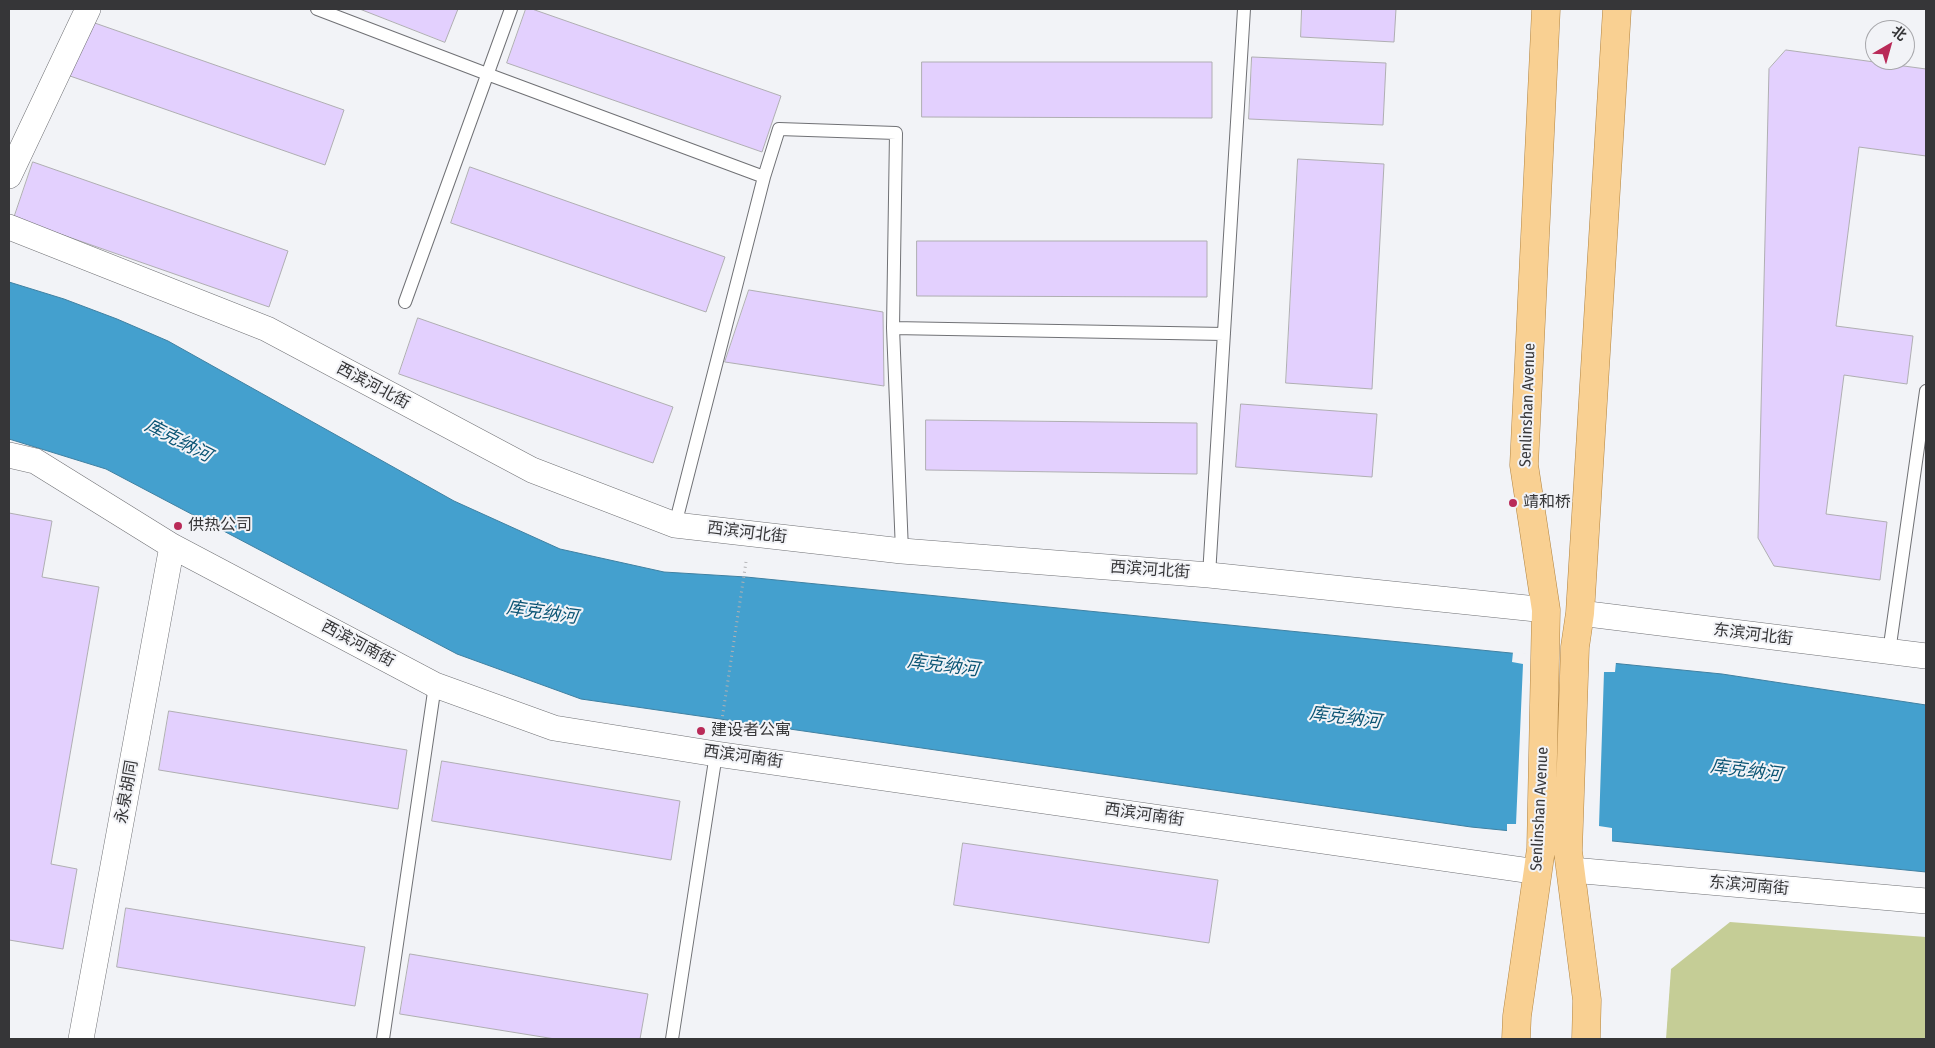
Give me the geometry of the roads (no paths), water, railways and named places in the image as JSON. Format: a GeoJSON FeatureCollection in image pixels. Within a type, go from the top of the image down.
{"type":"FeatureCollection","features":[{"type":"Feature","properties":{"kind":"main road","name":"Senlinshan Avenue"},"geometry":{"type":"LineString","coordinates":[[1516,1039],[1517,1016],[1539,861],[1546,610],[1524,465],[1546,9]]}},
{"type":"Feature","properties":{"kind":"main road","name":"Senlinshan Avenue"},"geometry":{"type":"LineString","coordinates":[[1586,1039],[1587,1000],[1570,860],[1575,647],[1580,613],[1617,9]]}},
{"type":"Feature","properties":{"kind":"street"},"geometry":{"type":"LineString","coordinates":[[9,176],[88,9]]}},
{"type":"Feature","properties":{"kind":"street","name":"西滨河北街"},"geometry":{"type":"LineString","coordinates":[[9,226],[267,329],[532,470],[675,525],[902,551],[1209,575],[1546,610]]}},
{"type":"Feature","properties":{"kind":"street","name":"西滨河南街"},"geometry":{"type":"LineString","coordinates":[[9,455],[35,462],[172,546],[435,685],[554,728],[716,754],[1539,861]]}},
{"type":"Feature","properties":{"kind":"street","name":"永泉胡同"},"geometry":{"type":"LineString","coordinates":[[81,1039],[172,546]]}},
{"type":"Feature","properties":{"kind":"street","name":"东滨河北街"},"geometry":{"type":"LineString","coordinates":[[1580,613],[1926,656]]}},
{"type":"Feature","properties":{"kind":"street","name":"东滨河南街"},"geometry":{"type":"LineString","coordinates":[[1570,860],[1926,901]]}},
{"type":"Feature","properties":{"kind":"lane"},"geometry":{"type":"LineString","coordinates":[[317,9],[764,177]]}},
{"type":"Feature","properties":{"kind":"lane"},"geometry":{"type":"LineString","coordinates":[[405,302],[511,9]]}},
{"type":"Feature","properties":{"kind":"lane"},"geometry":{"type":"LineString","coordinates":[[1209,575],[1244,9]]}},
{"type":"Feature","properties":{"kind":"lane"},"geometry":{"type":"LineString","coordinates":[[675,525],[764,177],[780,129],[896,133],[893,328],[902,551]]}},
{"type":"Feature","properties":{"kind":"lane"},"geometry":{"type":"LineString","coordinates":[[893,328],[1224,334]]}},
{"type":"Feature","properties":{"kind":"lane"},"geometry":{"type":"LineString","coordinates":[[1889,652],[1926,391]]}},
{"type":"Feature","properties":{"kind":"lane"},"geometry":{"type":"LineString","coordinates":[[383,1039],[435,685]]}},
{"type":"Feature","properties":{"kind":"lane"},"geometry":{"type":"LineString","coordinates":[[672,1039],[716,754]]}},
{"type":"Feature","properties":{"kind":"water","name":"库克纳河"},"geometry":{"type":"Polygon","coordinates":[[[9,282],[64,299],[168,341],[454,501],[560,549],[664,572],[746,577],[1722,674],[1926,705],[1926,872],[1471,827],[581,699],[457,654],[106,469],[9,439],[9,282]]]}},
{"type":"Feature","properties":{"kind":"place","name":"靖和桥"},"geometry":{"type":"Point","coordinates":[1513,503]}},
{"type":"Feature","properties":{"kind":"place","name":"供热公司"},"geometry":{"type":"Point","coordinates":[178,526]}},
{"type":"Feature","properties":{"kind":"place","name":"建设者公寓"},"geometry":{"type":"Point","coordinates":[701,731]}}]}
